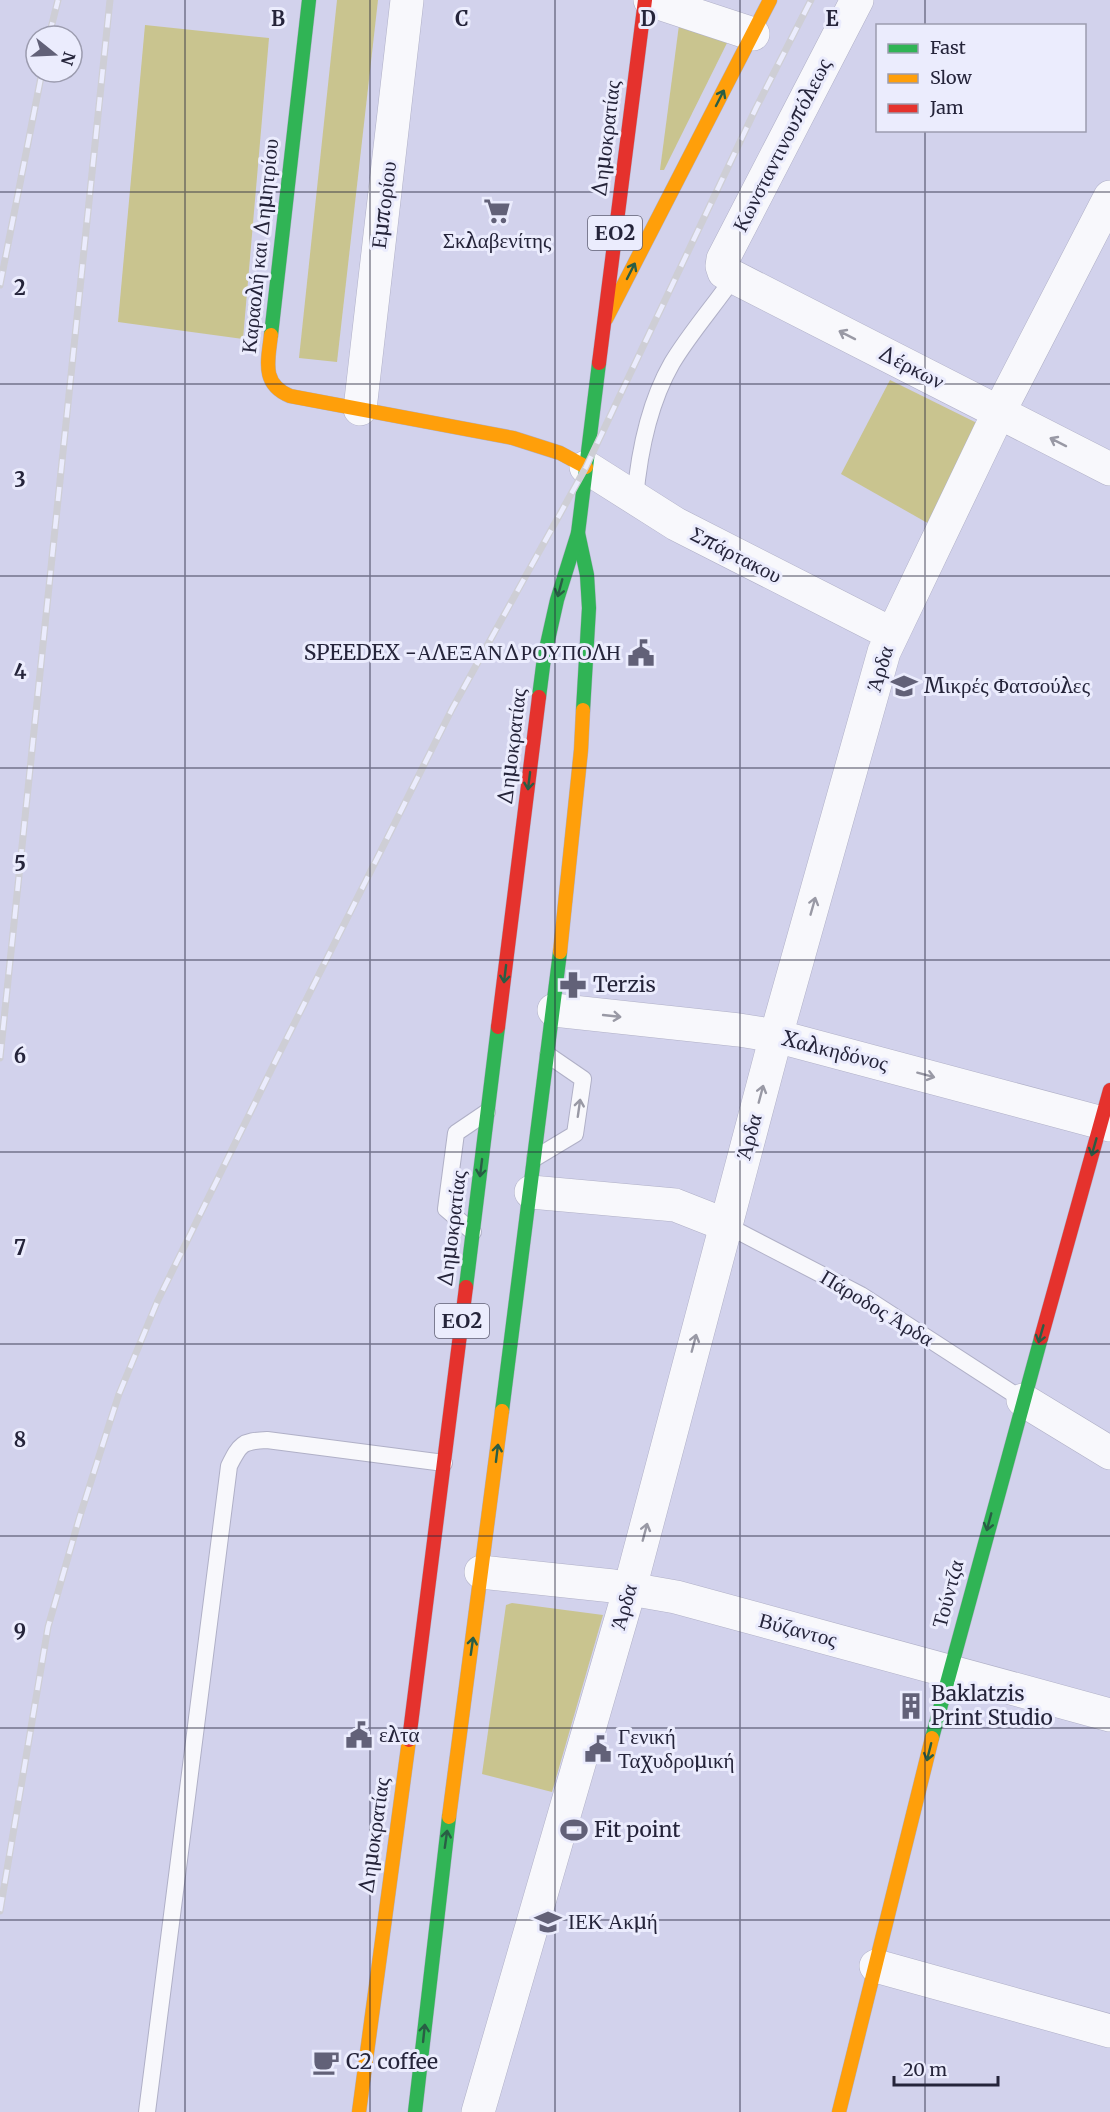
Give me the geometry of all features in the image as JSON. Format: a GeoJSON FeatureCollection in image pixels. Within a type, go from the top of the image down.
{"type":"FeatureCollection","features":[{"type":"Feature","properties":{"kind":"main road","name":"Καραολή και Δημητρίου"},"geometry":{"type":"LineString","coordinates":[[309,0],[268,361],[268,376],[272,385],[287,396],[513,438],[560,453],[586,467]]}},
{"type":"Feature","properties":{"kind":"main road","name":"Δημοκρατίας"},"geometry":{"type":"LineString","coordinates":[[358,2112],[444,1463],[544,658],[557,600],[578,533],[645,0]]}},
{"type":"Feature","properties":{"kind":"main road"},"geometry":{"type":"LineString","coordinates":[[604,323],[770,0]]}},
{"type":"Feature","properties":{"kind":"main road","name":"Δημοκρατίας"},"geometry":{"type":"LineString","coordinates":[[415,2112],[444,1855],[554,1011],[581,750],[589,608],[587,575],[578,533]]}},
{"type":"Feature","properties":{"kind":"main road","name":"Τούντζα"},"geometry":{"type":"LineString","coordinates":[[839,2112],[949,1671],[1023,1400],[1106,1124],[1110,1090]]}},
{"type":"Feature","properties":{"kind":"street","name":"Εμπορίου"},"geometry":{"type":"LineString","coordinates":[[360,409],[407,0]]}},
{"type":"Feature","properties":{"kind":"street"},"geometry":{"type":"LineString","coordinates":[[650,0],[753,34]]}},
{"type":"Feature","properties":{"kind":"street","name":"Κωνσταντινουπόλεως"},"geometry":{"type":"LineString","coordinates":[[729,268],[857,0]]}},
{"type":"Feature","properties":{"kind":"street","name":"Άρδα"},"geometry":{"type":"LineString","coordinates":[[478,2112],[630,1588],[776,1036],[884,651],[999,412],[1110,197]]}},
{"type":"Feature","properties":{"kind":"street","name":"Δέρκων"},"geometry":{"type":"LineString","coordinates":[[729,268],[1110,469]]}},
{"type":"Feature","properties":{"kind":"street","name":"Σπάρτακου"},"geometry":{"type":"LineString","coordinates":[[586,467],[676,524],[892,634]]}},
{"type":"Feature","properties":{"kind":"street","name":"Χαλκηδόνος"},"geometry":{"type":"LineString","coordinates":[[554,1011],[739,1030],[776,1036],[1106,1124]]}},
{"type":"Feature","properties":{"kind":"street"},"geometry":{"type":"LineString","coordinates":[[531,1192],[675,1205],[726,1225]]}},
{"type":"Feature","properties":{"kind":"street"},"geometry":{"type":"LineString","coordinates":[[1023,1400],[1110,1453]]}},
{"type":"Feature","properties":{"kind":"street","name":"Βύζαντος"},"geometry":{"type":"LineString","coordinates":[[482,1572],[630,1588],[676,1597],[1110,1715]]}},
{"type":"Feature","properties":{"kind":"street"},"geometry":{"type":"LineString","coordinates":[[876,1966],[1110,2031]]}},
{"type":"Feature","properties":{"kind":"lane"},"geometry":{"type":"LineString","coordinates":[[635,499],[644,441],[657,393],[664,377],[729,268]]}},
{"type":"Feature","properties":{"kind":"lane"},"geometry":{"type":"LineString","coordinates":[[535,1158],[575,1134],[584,1079],[548,1055]]}},
{"type":"Feature","properties":{"kind":"lane"},"geometry":{"type":"LineString","coordinates":[[473,1232],[446,1209],[456,1134],[488,1112]]}},
{"type":"Feature","properties":{"kind":"lane","name":"Πάροδος Άρδα"},"geometry":{"type":"LineString","coordinates":[[726,1225],[861,1295],[1023,1400]]}},
{"type":"Feature","properties":{"kind":"lane"},"geometry":{"type":"LineString","coordinates":[[147,2112],[230,1466],[238,1448],[252,1441],[267,1440],[444,1463]]}},
{"type":"Feature","properties":{"kind":"shaded area"},"geometry":{"type":"Polygon","coordinates":[[[337,0],[378,0],[337,362],[299,358],[337,0]]]}},
{"type":"Feature","properties":{"kind":"shaded area"},"geometry":{"type":"Polygon","coordinates":[[[145,25],[269,38],[243,339],[118,322],[145,25]]]}},
{"type":"Feature","properties":{"kind":"shaded area"},"geometry":{"type":"Polygon","coordinates":[[[679,25],[728,41],[664,170],[660,170],[679,25]]]}},
{"type":"Feature","properties":{"kind":"shaded area"},"geometry":{"type":"Polygon","coordinates":[[[890,380],[981,425],[931,525],[841,474],[890,380]]]}},
{"type":"Feature","properties":{"kind":"shaded area"},"geometry":{"type":"Polygon","coordinates":[[[512,1603],[603,1615],[552,1792],[482,1774],[506,1605],[512,1603]]]}},
{"type":"Feature","properties":{"kind":"railway"},"geometry":{"type":"LineString","coordinates":[[52,24],[58,0]]}},
{"type":"Feature","properties":{"kind":"railway"},"geometry":{"type":"LineString","coordinates":[[0,1058],[110,0]]}},
{"type":"Feature","properties":{"kind":"railway"},"geometry":{"type":"LineString","coordinates":[[0,1911],[48,1627],[79,1519],[119,1394],[158,1300],[452,709],[586,467],[756,108],[811,0]]}},
{"type":"Feature","properties":{"kind":"railway"},"geometry":{"type":"LineString","coordinates":[[0,285],[40,84]]}},
{"type":"Feature","properties":{"kind":"traffic: fast"},"geometry":{"type":"LineString","coordinates":[[271,335],[309,0]]}},
{"type":"Feature","properties":{"kind":"traffic: fast"},"geometry":{"type":"LineString","coordinates":[[539,697],[544,658],[557,600],[578,533],[599,363]]}},
{"type":"Feature","properties":{"kind":"traffic: fast"},"geometry":{"type":"LineString","coordinates":[[578,533],[587,575],[589,608],[583,710]]}},
{"type":"Feature","properties":{"kind":"traffic: fast"},"geometry":{"type":"LineString","coordinates":[[502,1411],[560,952]]}},
{"type":"Feature","properties":{"kind":"traffic: fast"},"geometry":{"type":"LineString","coordinates":[[466,1287],[498,1027]]}},
{"type":"Feature","properties":{"kind":"traffic: fast"},"geometry":{"type":"LineString","coordinates":[[932,1738],[1041,1338]]}},
{"type":"Feature","properties":{"kind":"traffic: fast"},"geometry":{"type":"LineString","coordinates":[[415,2112],[449,1817]]}},
{"type":"Feature","properties":{"kind":"traffic: slow"},"geometry":{"type":"LineString","coordinates":[[606,319],[770,0]]}},
{"type":"Feature","properties":{"kind":"traffic: slow"},"geometry":{"type":"LineString","coordinates":[[271,335],[268,363],[270,378],[274,385],[290,396],[513,438],[560,453],[586,467]]}},
{"type":"Feature","properties":{"kind":"traffic: slow"},"geometry":{"type":"LineString","coordinates":[[560,952],[583,710]]}},
{"type":"Feature","properties":{"kind":"traffic: slow"},"geometry":{"type":"LineString","coordinates":[[449,1817],[502,1411]]}},
{"type":"Feature","properties":{"kind":"traffic: slow"},"geometry":{"type":"LineString","coordinates":[[839,2112],[932,1738]]}},
{"type":"Feature","properties":{"kind":"traffic: slow"},"geometry":{"type":"LineString","coordinates":[[359,2112],[409,1740]]}},
{"type":"Feature","properties":{"kind":"traffic: jam"},"geometry":{"type":"LineString","coordinates":[[599,363],[645,0]]}},
{"type":"Feature","properties":{"kind":"traffic: jam"},"geometry":{"type":"LineString","coordinates":[[498,1027],[539,697]]}},
{"type":"Feature","properties":{"kind":"traffic: jam"},"geometry":{"type":"LineString","coordinates":[[1041,1338],[1110,1090]]}},
{"type":"Feature","properties":{"kind":"traffic: jam"},"geometry":{"type":"LineString","coordinates":[[409,1740],[466,1287]]}},
{"type":"Feature","properties":{"kind":"place","name":"Σκλαβενίτης"},"geometry":{"type":"Point","coordinates":[497,211]}},
{"type":"Feature","properties":{"kind":"place","name":"SPEEDEX -ΑΛΕΞΑΝΔΡΟΥΠΟΛΗ"},"geometry":{"type":"Point","coordinates":[641,653]}},
{"type":"Feature","properties":{"kind":"place","name":"Μικρές Φατσούλες"},"geometry":{"type":"Point","coordinates":[904,686]}},
{"type":"Feature","properties":{"kind":"place","name":"Terzis"},"geometry":{"type":"Point","coordinates":[573,985]}},
{"type":"Feature","properties":{"kind":"place","name":"Baklatzis Print Studio"},"geometry":{"type":"Point","coordinates":[911,1706]}},
{"type":"Feature","properties":{"kind":"place","name":"ελτα"},"geometry":{"type":"Point","coordinates":[359,1735]}},
{"type":"Feature","properties":{"kind":"place","name":"Γενική Ταχυδρομική"},"geometry":{"type":"Point","coordinates":[598,1749]}},
{"type":"Feature","properties":{"kind":"place","name":"Fit point"},"geometry":{"type":"Point","coordinates":[574,1830]}},
{"type":"Feature","properties":{"kind":"place","name":"ΙΕΚ Ακμή"},"geometry":{"type":"Point","coordinates":[548,1922]}},
{"type":"Feature","properties":{"kind":"place","name":"C2 coffee"},"geometry":{"type":"Point","coordinates":[326,2062]}}]}
